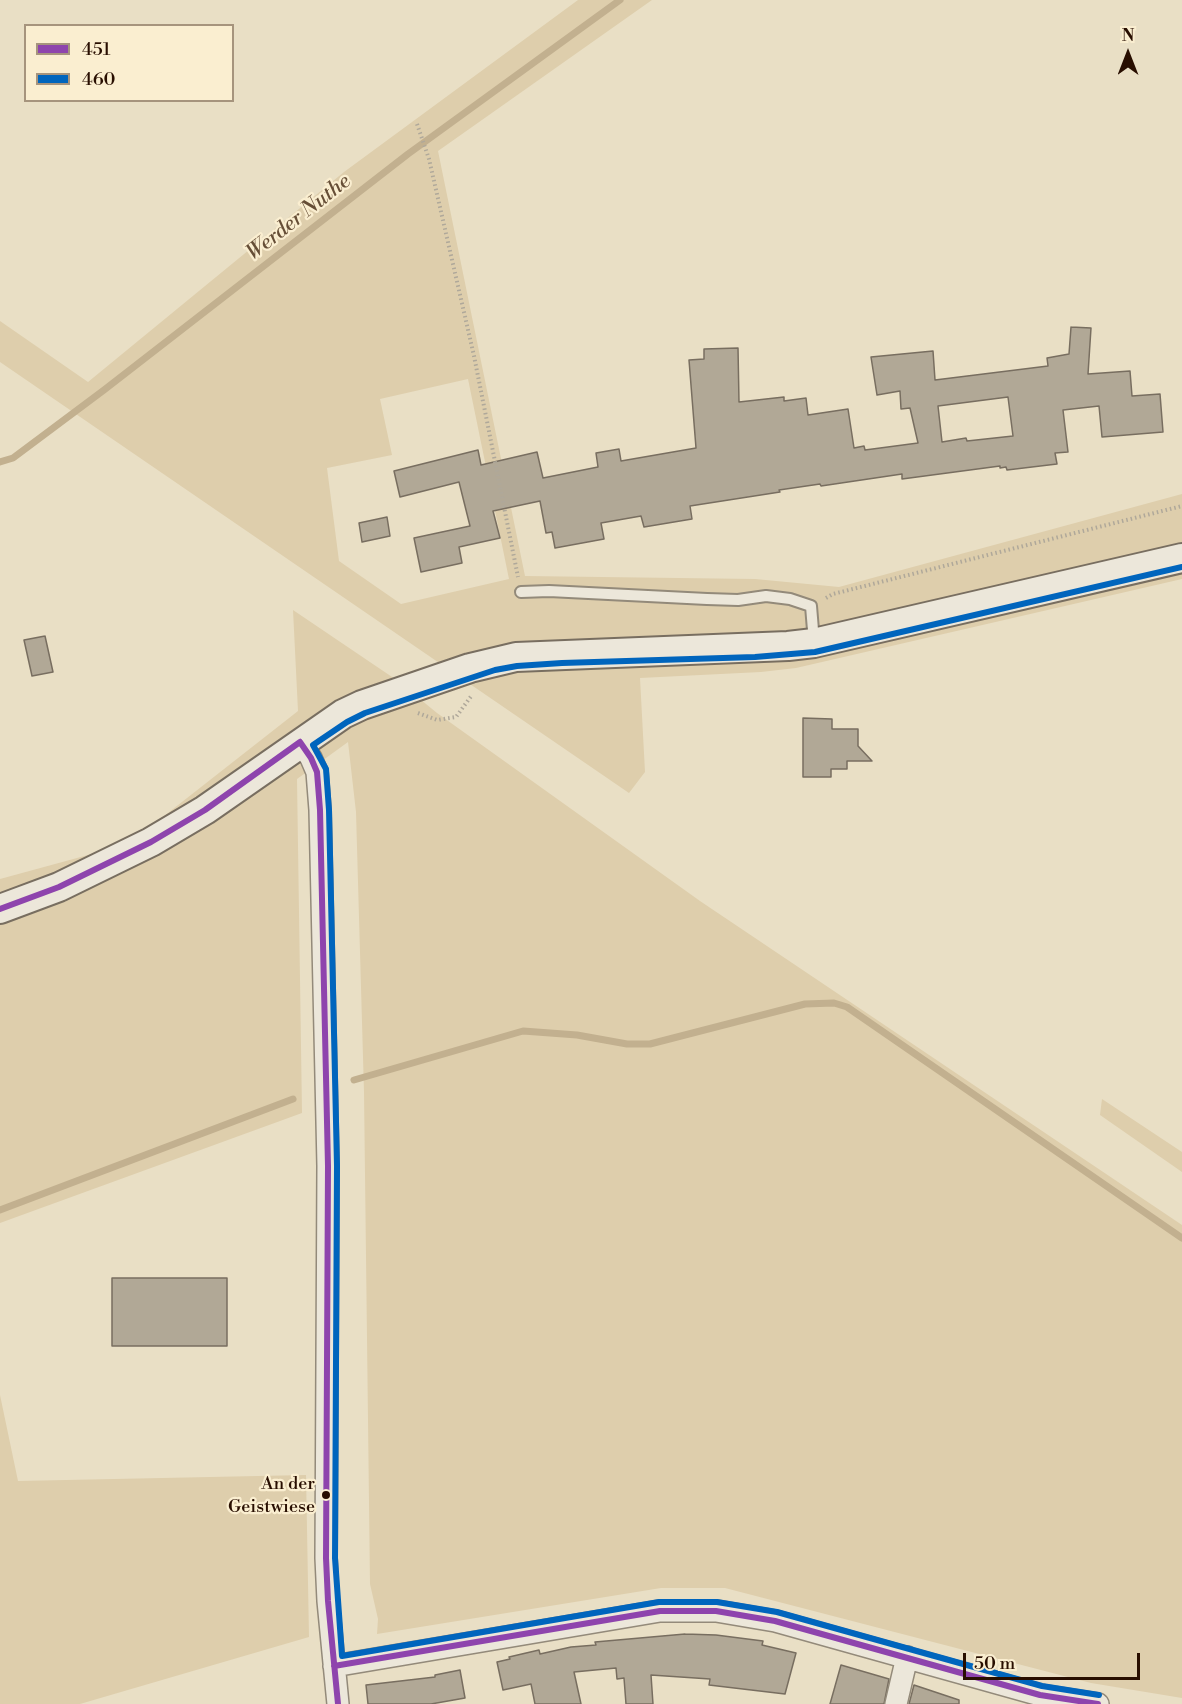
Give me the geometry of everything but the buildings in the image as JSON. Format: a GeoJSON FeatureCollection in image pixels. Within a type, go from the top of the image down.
{"type":"FeatureCollection","features":[{"type":"Feature","properties":{"kind":"main road"},"geometry":{"type":"LineString","coordinates":[[0,909],[102,867],[181,824],[343,714],[362,705],[493,661],[562,654],[755,648],[814,643],[1182,558]]}},
{"type":"Feature","properties":{"kind":"street"},"geometry":{"type":"LineString","coordinates":[[300,742],[317,772],[320,810],[328,1166],[326,1558],[328,1601],[339,1704]]}},
{"type":"Feature","properties":{"kind":"street"},"geometry":{"type":"LineString","coordinates":[[334,1666],[660,1611],[716,1611],[775,1621],[1040,1695],[1098,1704]]}},
{"type":"Feature","properties":{"kind":"street"},"geometry":{"type":"LineString","coordinates":[[896,1704],[907,1657]]}},
{"type":"Feature","properties":{"kind":"lane"},"geometry":{"type":"LineString","coordinates":[[521,592],[549,591],[738,600],[766,596],[790,599],[811,606],[814,643]]}},
{"type":"Feature","properties":{"kind":"path"},"geometry":{"type":"LineString","coordinates":[[417,124],[429,159],[474,356],[521,592]]}},
{"type":"Feature","properties":{"kind":"path"},"geometry":{"type":"LineString","coordinates":[[811,606],[833,594],[1182,506]]}},
{"type":"Feature","properties":{"kind":"shaded area"},"geometry":{"type":"Polygon","coordinates":[[[578,0],[652,0],[438,151],[525,576],[755,579],[839,587],[1182,494],[1182,579],[796,668],[640,678],[645,772],[629,793],[0,362],[0,321],[88,382],[344,172],[578,0]],[[468,379],[380,399],[392,455],[327,468],[339,561],[401,604],[509,579],[468,379]]]}},
{"type":"Feature","properties":{"kind":"shaded area"},"geometry":{"type":"Polygon","coordinates":[[[293,610],[398,681],[437,713],[700,901],[1182,1225],[1182,1698],[1091,1683],[725,1588],[661,1588],[377,1634],[378,1619],[370,1584],[364,1092],[356,812],[348,742],[297,779],[302,1113],[0,1223],[0,879],[110,849],[159,820],[298,711],[293,610]]]}},
{"type":"Feature","properties":{"kind":"shaded area"},"geometry":{"type":"Polygon","coordinates":[[[1102,1099],[1182,1152],[1182,1172],[1100,1115],[1102,1099]]]}},
{"type":"Feature","properties":{"kind":"shaded area"},"geometry":{"type":"Polygon","coordinates":[[[0,1395],[18,1481],[306,1475],[309,1637],[80,1704],[0,1704],[0,1395]]]}},
{"type":"Feature","properties":{"kind":"waterway","name":"Werder Nuthe"},"geometry":{"type":"LineString","coordinates":[[0,462],[13,458],[408,154],[620,0]]}},
{"type":"Feature","properties":{"kind":"waterway"},"geometry":{"type":"LineString","coordinates":[[354,1080],[523,1031],[577,1035],[627,1044],[650,1044],[805,1004],[834,1003],[847,1007],[1182,1238]]}},
{"type":"Feature","properties":{"kind":"waterway"},"geometry":{"type":"LineString","coordinates":[[0,1210],[293,1099]]}},
{"type":"Feature","properties":{"kind":"transit line","name":"460"},"geometry":{"type":"LineString","coordinates":[[1099,1695],[1042,1686],[777,1612],[717,1602],[659,1602],[342,1656],[335,1558],[337,1166],[329,810],[326,769],[313,745],[365,713],[495,670],[562,663],[755,657],[815,652],[1182,567]]}},
{"type":"Feature","properties":{"kind":"transit line","name":"451"},"geometry":{"type":"LineString","coordinates":[[300,742],[317,772],[320,810],[328,1166],[326,1558],[338,1704]]}},
{"type":"Feature","properties":{"kind":"transit line","name":"451"},"geometry":{"type":"LineString","coordinates":[[0,909],[59,887],[151,842],[205,810],[300,742]]}},
{"type":"Feature","properties":{"kind":"transit line","name":"451"},"geometry":{"type":"LineString","coordinates":[[334,1666],[660,1611],[716,1611],[775,1621],[1040,1695],[1098,1704]]}},
{"type":"Feature","properties":{"kind":"place","name":"An der Geistwiese"},"geometry":{"type":"Point","coordinates":[326,1495]}}]}
